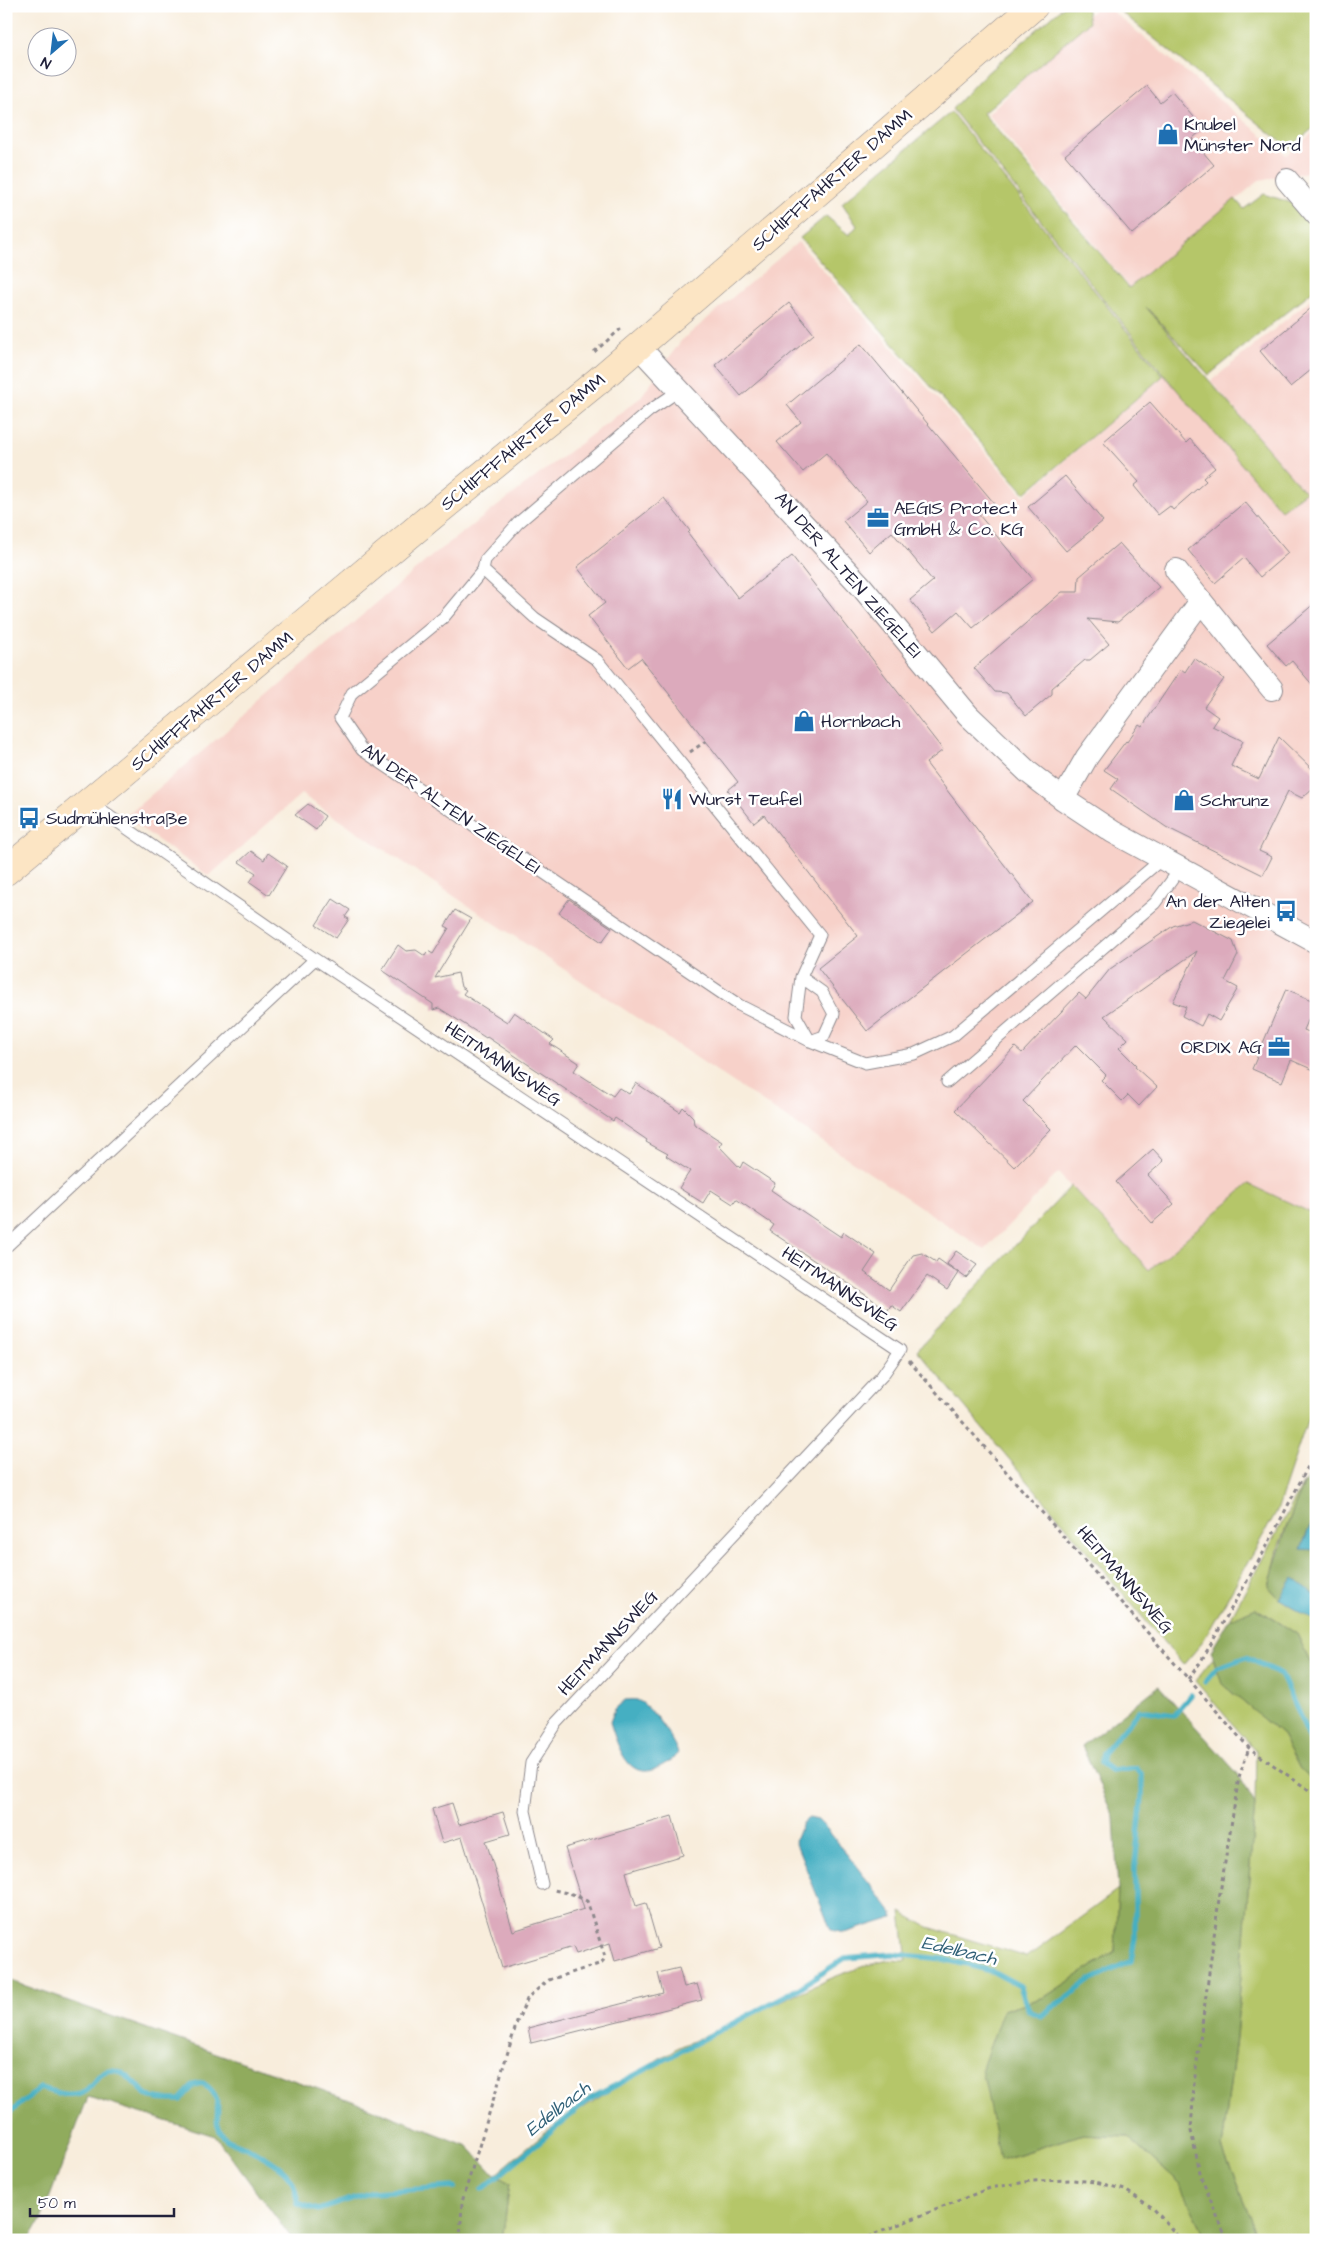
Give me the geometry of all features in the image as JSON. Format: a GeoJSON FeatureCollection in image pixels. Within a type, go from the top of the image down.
{"type":"FeatureCollection","features":[{"type":"Feature","properties":{"kind":"main road","name":"SCHIFFFAHRTER DAMM"},"geometry":{"type":"LineString","coordinates":[[6,871],[638,346],[1034,6]]}},
{"type":"Feature","properties":{"kind":"street"},"geometry":{"type":"LineString","coordinates":[[1287,180],[1316,214]]}},
{"type":"Feature","properties":{"kind":"street","name":"AN DER ALTEN ZIEGELEI"},"geometry":{"type":"LineString","coordinates":[[638,346],[861,586],[968,715],[1028,772],[1063,799],[1113,832],[1316,942]]}},
{"type":"Feature","properties":{"kind":"street"},"geometry":{"type":"LineString","coordinates":[[1176,570],[1272,688]]}},
{"type":"Feature","properties":{"kind":"street"},"geometry":{"type":"LineString","coordinates":[[1063,799],[1087,757],[1201,601]]}},
{"type":"Feature","properties":{"kind":"lane"},"geometry":{"type":"LineString","coordinates":[[680,390],[649,412],[518,523],[485,560],[483,570],[535,618],[597,660],[820,935],[801,977],[796,1016],[810,1041],[824,1036],[834,1014],[822,992],[801,977]]}},
{"type":"Feature","properties":{"kind":"lane","name":"AN DER ALTEN ZIEGELEI"},"geometry":{"type":"LineString","coordinates":[[483,570],[444,617],[352,693],[340,718],[362,750],[738,1005],[810,1041],[865,1063],[914,1054],[953,1036],[1171,864]]}},
{"type":"Feature","properties":{"kind":"lane","name":"HEITMANNSWEG"},"geometry":{"type":"LineString","coordinates":[[89,802],[315,959],[900,1350],[882,1376],[556,1723],[531,1763],[525,1811],[542,1884]]}},
{"type":"Feature","properties":{"kind":"lane"},"geometry":{"type":"LineString","coordinates":[[946,1082],[1155,903],[1171,864]]}},
{"type":"Feature","properties":{"kind":"lane"},"geometry":{"type":"LineString","coordinates":[[6,1246],[315,959]]}},
{"type":"Feature","properties":{"kind":"path","name":"HEITMANNSWEG"},"geometry":{"type":"LineString","coordinates":[[900,1350],[1249,1748],[1316,1796]]}},
{"type":"Feature","properties":{"kind":"path"},"geometry":{"type":"LineString","coordinates":[[1188,1679],[1200,1664],[1266,1548],[1316,1451]]}},
{"type":"Feature","properties":{"kind":"path"},"geometry":{"type":"LineString","coordinates":[[1227,2240],[1201,2177],[1191,2131],[1194,2084],[1219,1899],[1239,1777],[1249,1748]]}},
{"type":"Feature","properties":{"kind":"path"},"geometry":{"type":"LineString","coordinates":[[460,2240],[462,2202],[517,2022],[528,1996],[549,1980],[602,1963],[605,1957],[587,1901],[572,1894],[557,1892],[542,1884]]}},
{"type":"Feature","properties":{"kind":"path"},"geometry":{"type":"LineString","coordinates":[[860,2240],[990,2188],[1032,2181],[1073,2180],[1096,2182],[1125,2190],[1153,2208],[1181,2240]]}},
{"type":"Feature","properties":{"kind":"shaded area"},"geometry":{"type":"Polygon","coordinates":[[[1098,6],[1106,6],[1286,155],[1316,130],[1316,180],[1308,172],[1259,180],[1132,290],[988,114],[1098,6]]]}},
{"type":"Feature","properties":{"kind":"shaded area"},"geometry":{"type":"Polygon","coordinates":[[[798,242],[1024,496],[1164,375],[1281,510],[1305,492],[1211,381],[1316,295],[1316,1215],[1249,1184],[1149,1270],[1058,1173],[985,1250],[301,794],[209,876],[125,817],[433,555],[640,398],[681,341],[798,242]]]}},
{"type":"Feature","properties":{"kind":"green space"},"geometry":{"type":"Polygon","coordinates":[[[1064,6],[1086,6],[1089,22],[983,113],[1129,288],[1235,199],[1244,209],[1264,194],[1292,203],[1316,231],[1316,288],[1209,375],[1146,307],[1305,492],[1281,510],[1164,375],[952,109],[980,79],[1064,6]]]}},
{"type":"Feature","properties":{"kind":"green space"},"geometry":{"type":"Polygon","coordinates":[[[1114,6],[1316,6],[1316,126],[1289,148],[1114,6]]]}},
{"type":"Feature","properties":{"kind":"green space"},"geometry":{"type":"Polygon","coordinates":[[[951,112],[1163,376],[1025,493],[800,238],[826,216],[849,235],[857,226],[842,203],[951,112]]]}},
{"type":"Feature","properties":{"kind":"green space"},"geometry":{"type":"Polygon","coordinates":[[[1249,1184],[1316,1215],[1316,1394],[1277,1511],[1202,1643],[1183,1665],[917,1350],[1071,1186],[1149,1270],[1249,1184]]]}},
{"type":"Feature","properties":{"kind":"green space"},"geometry":{"type":"Polygon","coordinates":[[[1316,1461],[1316,1522],[1310,1526],[1301,1549],[1316,1550],[1316,1595],[1293,1579],[1280,1599],[1269,1587],[1273,1571],[1294,1507],[1316,1461]]]}},
{"type":"Feature","properties":{"kind":"green space"},"geometry":{"type":"Polygon","coordinates":[[[1304,1482],[1279,1545],[1269,1587],[1280,1599],[1316,1622],[1316,1674],[1297,1634],[1257,1608],[1230,1619],[1304,1482]]]}},
{"type":"Feature","properties":{"kind":"green space"},"geometry":{"type":"Polygon","coordinates":[[[1256,1608],[1297,1634],[1316,1674],[1316,1784],[1300,1769],[1282,1735],[1222,1684],[1211,1651],[1230,1619],[1256,1608]]]}},
{"type":"Feature","properties":{"kind":"green space"},"geometry":{"type":"Polygon","coordinates":[[[1213,1658],[1222,1684],[1282,1735],[1300,1769],[1316,1784],[1316,2240],[1259,2240],[1222,2148],[1236,2038],[1255,1804],[1256,1751],[1195,1681],[1213,1658]]]}},
{"type":"Feature","properties":{"kind":"green space"},"geometry":{"type":"Polygon","coordinates":[[[1159,1686],[1238,1774],[1255,1804],[1236,2038],[1222,2148],[1259,2240],[1207,2240],[1181,2185],[1128,2137],[1079,2135],[1000,2160],[982,2068],[1003,2010],[1045,1997],[1115,1951],[1118,1890],[1114,1818],[1082,1746],[1159,1686]]]}},
{"type":"Feature","properties":{"kind":"green space"},"geometry":{"type":"Polygon","coordinates":[[[1118,1890],[1115,1951],[1045,1997],[1003,2010],[1001,2160],[1079,2135],[1128,2137],[1181,2185],[1207,2240],[502,2240],[510,2183],[495,2175],[544,2133],[675,2049],[834,1977],[867,1965],[889,1960],[907,1961],[901,1912],[928,1927],[1027,1957],[1118,1890]]]}},
{"type":"Feature","properties":{"kind":"green space"},"geometry":{"type":"Polygon","coordinates":[[[6,1979],[347,2099],[468,2146],[495,2175],[510,2183],[502,2240],[293,2240],[215,2136],[88,2097],[41,2220],[29,2240],[6,2240],[6,1979]]]}},
{"type":"Feature","properties":{"kind":"water"},"geometry":{"type":"Polygon","coordinates":[[[1316,1522],[1316,1550],[1301,1549],[1310,1526],[1316,1522]]]}},
{"type":"Feature","properties":{"kind":"water"},"geometry":{"type":"Polygon","coordinates":[[[1293,1578],[1316,1595],[1316,1622],[1280,1599],[1293,1578]]]}},
{"type":"Feature","properties":{"kind":"water"},"geometry":{"type":"Polygon","coordinates":[[[625,1700],[636,1700],[649,1708],[661,1723],[678,1753],[674,1758],[648,1771],[639,1770],[626,1759],[616,1741],[610,1722],[615,1709],[625,1700]]]}},
{"type":"Feature","properties":{"kind":"water"},"geometry":{"type":"Polygon","coordinates":[[[809,1818],[818,1820],[827,1829],[893,1913],[893,1918],[844,1933],[831,1930],[795,1841],[802,1823],[809,1818]]]}},
{"type":"Feature","properties":{"kind":"building"},"geometry":{"type":"Polygon","coordinates":[[[1147,86],[1160,102],[1172,92],[1203,129],[1192,139],[1214,165],[1132,234],[1065,155],[1147,86]]]}},
{"type":"Feature","properties":{"kind":"building"},"geometry":{"type":"Polygon","coordinates":[[[789,303],[814,334],[741,396],[715,365],[789,303]]]}},
{"type":"Feature","properties":{"kind":"building"},"geometry":{"type":"Polygon","coordinates":[[[1316,304],[1316,366],[1290,387],[1260,351],[1316,304]]]}},
{"type":"Feature","properties":{"kind":"building"},"geometry":{"type":"Polygon","coordinates":[[[861,344],[994,503],[979,515],[1033,579],[973,628],[958,611],[935,631],[910,600],[933,581],[892,532],[869,552],[843,521],[867,501],[826,453],[803,472],[777,442],[801,422],[787,405],[861,344]]]}},
{"type":"Feature","properties":{"kind":"building"},"geometry":{"type":"Polygon","coordinates":[[[1150,402],[1186,443],[1190,439],[1215,468],[1203,478],[1206,481],[1173,510],[1170,506],[1158,515],[1134,486],[1139,482],[1103,442],[1150,402]]]}},
{"type":"Feature","properties":{"kind":"building"},"geometry":{"type":"Polygon","coordinates":[[[1065,476],[1103,521],[1066,551],[1028,507],[1065,476]]]}},
{"type":"Feature","properties":{"kind":"building"},"geometry":{"type":"Polygon","coordinates":[[[664,498],[690,531],[688,533],[738,598],[792,556],[943,750],[926,763],[1033,902],[867,1031],[818,968],[858,936],[764,815],[754,823],[728,790],[738,782],[641,658],[628,668],[588,616],[605,603],[577,567],[664,498]]]}},
{"type":"Feature","properties":{"kind":"building"},"geometry":{"type":"Polygon","coordinates":[[[1245,502],[1288,553],[1260,577],[1244,558],[1215,583],[1188,550],[1245,502]]]}},
{"type":"Feature","properties":{"kind":"building"},"geometry":{"type":"Polygon","coordinates":[[[1119,543],[1159,587],[1118,622],[1088,619],[1109,644],[1090,660],[1085,660],[1052,688],[1052,694],[1026,716],[1007,693],[995,692],[974,668],[1062,592],[1078,592],[1079,577],[1119,543]]]}},
{"type":"Feature","properties":{"kind":"building"},"geometry":{"type":"Polygon","coordinates":[[[1316,602],[1316,689],[1292,661],[1286,666],[1267,644],[1316,602]]]}},
{"type":"Feature","properties":{"kind":"building"},"geometry":{"type":"Polygon","coordinates":[[[1194,658],[1224,679],[1204,707],[1218,717],[1212,726],[1243,741],[1231,766],[1259,779],[1279,737],[1316,773],[1316,785],[1302,798],[1288,791],[1259,851],[1272,857],[1263,875],[1166,827],[1111,789],[1118,779],[1104,770],[1139,725],[1142,727],[1181,669],[1185,672],[1194,658]]]}},
{"type":"Feature","properties":{"kind":"building"},"geometry":{"type":"Polygon","coordinates":[[[308,804],[325,816],[316,830],[295,815],[308,804]]]}},
{"type":"Feature","properties":{"kind":"building"},"geometry":{"type":"Polygon","coordinates":[[[251,851],[264,860],[268,853],[287,866],[269,895],[250,882],[256,873],[239,862],[251,851]]]}},
{"type":"Feature","properties":{"kind":"building"},"geometry":{"type":"Polygon","coordinates":[[[333,899],[350,910],[345,917],[349,919],[336,938],[316,925],[333,899]]]}},
{"type":"Feature","properties":{"kind":"building"},"geometry":{"type":"Polygon","coordinates":[[[569,899],[612,928],[602,942],[559,913],[569,899]]]}},
{"type":"Feature","properties":{"kind":"building"},"geometry":{"type":"Polygon","coordinates":[[[455,910],[471,919],[435,978],[458,973],[461,987],[466,990],[463,994],[507,1022],[514,1012],[554,1040],[550,1044],[579,1063],[574,1071],[613,1096],[619,1088],[629,1094],[636,1083],[680,1112],[683,1107],[693,1117],[694,1124],[722,1142],[719,1146],[740,1168],[743,1162],[775,1183],[771,1190],[841,1237],[844,1232],[876,1254],[864,1272],[889,1290],[913,1255],[922,1253],[936,1262],[938,1259],[958,1273],[947,1290],[927,1276],[901,1312],[891,1305],[888,1310],[770,1231],[774,1225],[736,1199],[733,1204],[711,1190],[703,1203],[679,1188],[690,1171],[666,1156],[668,1154],[646,1142],[647,1140],[615,1118],[613,1121],[487,1037],[439,1008],[433,1010],[433,1004],[382,970],[398,945],[406,951],[416,950],[425,956],[428,951],[433,954],[449,928],[445,926],[455,910]]]}},
{"type":"Feature","properties":{"kind":"building"},"geometry":{"type":"Polygon","coordinates":[[[1192,920],[1233,941],[1238,955],[1225,981],[1238,988],[1219,1021],[1207,1014],[1201,1026],[1182,1016],[1186,1007],[1173,1002],[1197,951],[1104,1016],[1128,1039],[1119,1048],[1136,1065],[1135,1067],[1157,1087],[1139,1106],[1128,1095],[1122,1101],[1101,1080],[1106,1075],[1076,1045],[1023,1101],[1051,1129],[1014,1167],[955,1110],[1015,1047],[1022,1053],[1079,993],[1086,999],[1110,969],[1173,926],[1192,920]]]}},
{"type":"Feature","properties":{"kind":"building","name":"ORDIX AG"},"geometry":{"type":"Polygon","coordinates":[[[1286,989],[1316,1002],[1304,1030],[1316,1035],[1316,1071],[1291,1060],[1282,1082],[1252,1069],[1286,989]]]}},
{"type":"Feature","properties":{"kind":"building"},"geometry":{"type":"Polygon","coordinates":[[[1153,1149],[1164,1161],[1148,1175],[1174,1204],[1152,1223],[1116,1182],[1153,1149]]]}},
{"type":"Feature","properties":{"kind":"building"},"geometry":{"type":"Polygon","coordinates":[[[956,1251],[977,1265],[966,1278],[947,1264],[956,1251]]]}},
{"type":"Feature","properties":{"kind":"building"},"geometry":{"type":"Polygon","coordinates":[[[452,1803],[459,1825],[503,1812],[510,1834],[486,1841],[513,1931],[584,1909],[565,1848],[672,1816],[683,1855],[626,1872],[636,1906],[646,1903],[659,1948],[615,1961],[610,1943],[576,1954],[573,1947],[502,1968],[462,1837],[442,1843],[432,1809],[452,1803]]]}},
{"type":"Feature","properties":{"kind":"building"},"geometry":{"type":"Polygon","coordinates":[[[679,1968],[684,1987],[697,1984],[702,2000],[531,2043],[528,2028],[663,1993],[658,1973],[679,1968]]]}},
{"type":"Feature","properties":{"kind":"waterway","name":"Edelbach"},"geometry":{"type":"LineString","coordinates":[[1205,1682],[1217,1668],[1246,1657],[1281,1674],[1316,1753]]}},
{"type":"Feature","properties":{"kind":"waterway","name":"Edelbach"},"geometry":{"type":"LineString","coordinates":[[483,2189],[590,2099],[798,1989],[845,1958],[893,1954],[943,1959],[992,1971],[1020,1986],[1029,2011],[1041,2016],[1090,1980],[1131,1961],[1135,1938],[1135,1866],[1142,1797],[1142,1775],[1136,1768],[1112,1771],[1101,1763],[1103,1753],[1140,1710],[1174,1715],[1191,1695]]}},
{"type":"Feature","properties":{"kind":"waterway","name":"Edelbach"},"geometry":{"type":"LineString","coordinates":[[6,2116],[40,2088],[62,2094],[80,2093],[85,2091],[107,2070],[118,2071],[128,2077],[148,2095],[160,2100],[180,2100],[194,2085],[203,2083],[216,2097],[217,2123],[224,2137],[264,2157],[283,2170],[292,2181],[298,2203],[318,2210],[372,2192],[455,2187]]}},
{"type":"Feature","properties":{"kind":"place","name":"Knubel Münster Nord"},"geometry":{"type":"Point","coordinates":[1168,134]}},
{"type":"Feature","properties":{"kind":"place","name":"AEGIS Protect GmbH & Co. KG"},"geometry":{"type":"Point","coordinates":[878,518]}},
{"type":"Feature","properties":{"kind":"place","name":"Hornbach"},"geometry":{"type":"Point","coordinates":[804,721]}},
{"type":"Feature","properties":{"kind":"place","name":"Wurst Teufel"},"geometry":{"type":"Point","coordinates":[672,799]}},
{"type":"Feature","properties":{"kind":"place","name":"Schrunz"},"geometry":{"type":"Point","coordinates":[1184,800]}},
{"type":"Feature","properties":{"kind":"place","name":"Sudmühlenstraße"},"geometry":{"type":"Point","coordinates":[29,818]}},
{"type":"Feature","properties":{"kind":"place","name":"An der Alten Ziegelei"},"geometry":{"type":"Point","coordinates":[1286,911]}},
{"type":"Feature","properties":{"kind":"place","name":"ORDIX AG"},"geometry":{"type":"Point","coordinates":[1279,1047]}}]}
